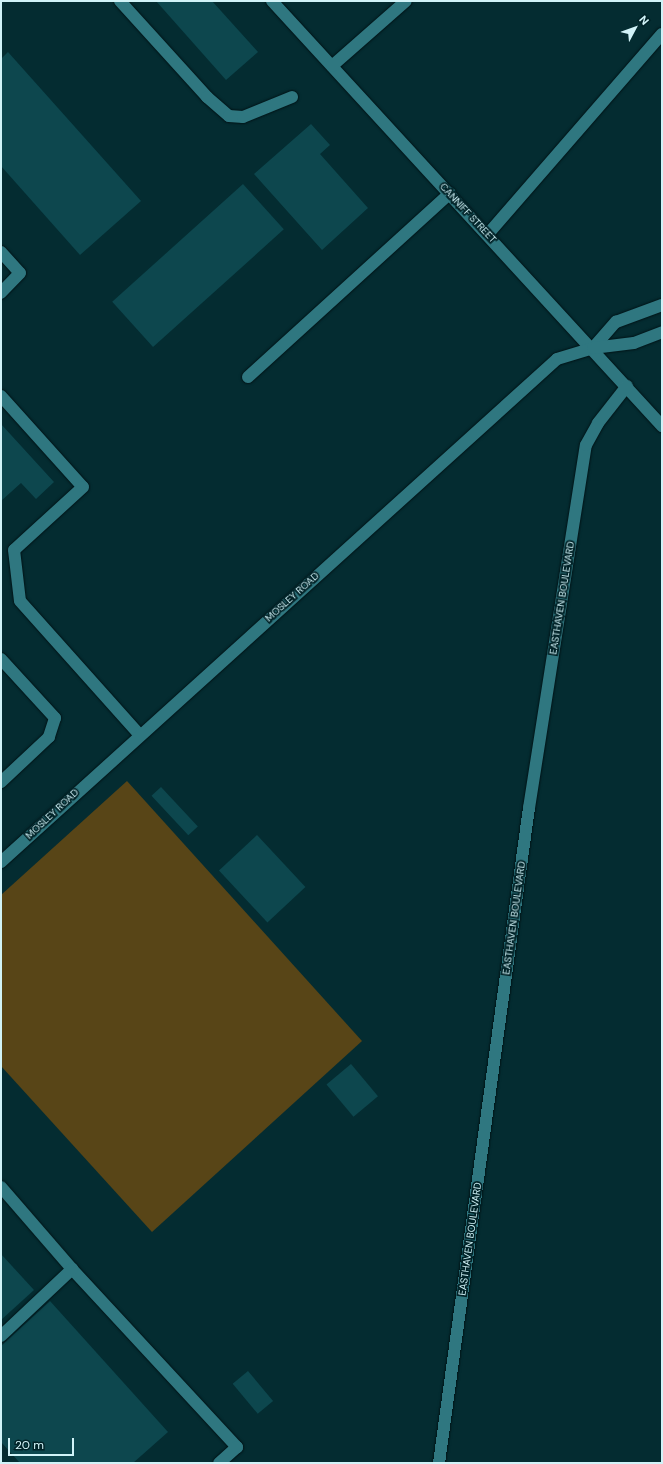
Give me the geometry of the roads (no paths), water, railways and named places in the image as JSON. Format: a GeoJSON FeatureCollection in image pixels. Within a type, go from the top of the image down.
{"type":"FeatureCollection","features":[{"type":"Feature","properties":{"kind":"street"},"geometry":{"type":"LineString","coordinates":[[120,1],[207,98],[229,116],[243,117],[292,98]]}},
{"type":"Feature","properties":{"kind":"street","name":"CANNIFF STREET"},"geometry":{"type":"LineString","coordinates":[[272,1],[593,348],[662,426]]}},
{"type":"Feature","properties":{"kind":"street"},"geometry":{"type":"LineString","coordinates":[[332,66],[406,1]]}},
{"type":"Feature","properties":{"kind":"street"},"geometry":{"type":"LineString","coordinates":[[488,234],[662,34]]}},
{"type":"Feature","properties":{"kind":"street"},"geometry":{"type":"LineString","coordinates":[[248,377],[450,193]]}},
{"type":"Feature","properties":{"kind":"street"},"geometry":{"type":"LineString","coordinates":[[1,252],[20,273],[1,293]]}},
{"type":"Feature","properties":{"kind":"street"},"geometry":{"type":"LineString","coordinates":[[593,348],[616,322],[662,305]]}},
{"type":"Feature","properties":{"kind":"street","name":"MOSLEY ROAD"},"geometry":{"type":"LineString","coordinates":[[1,862],[140,734],[557,358],[593,348],[634,343],[662,332]]}},
{"type":"Feature","properties":{"kind":"street","name":"EASTHAVEN BOULEVARD"},"geometry":{"type":"LineString","coordinates":[[439,1463],[529,808],[586,445],[598,423],[627,386]]}},
{"type":"Feature","properties":{"kind":"street"},"geometry":{"type":"LineString","coordinates":[[1,396],[83,487],[14,550],[20,601],[140,734]]}},
{"type":"Feature","properties":{"kind":"street"},"geometry":{"type":"LineString","coordinates":[[1,659],[55,718],[49,737],[1,782]]}},
{"type":"Feature","properties":{"kind":"street"},"geometry":{"type":"LineString","coordinates":[[1,1187],[72,1269],[236,1447],[219,1463]]}},
{"type":"Feature","properties":{"kind":"street"},"geometry":{"type":"LineString","coordinates":[[1,1336],[72,1269]]}}]}
